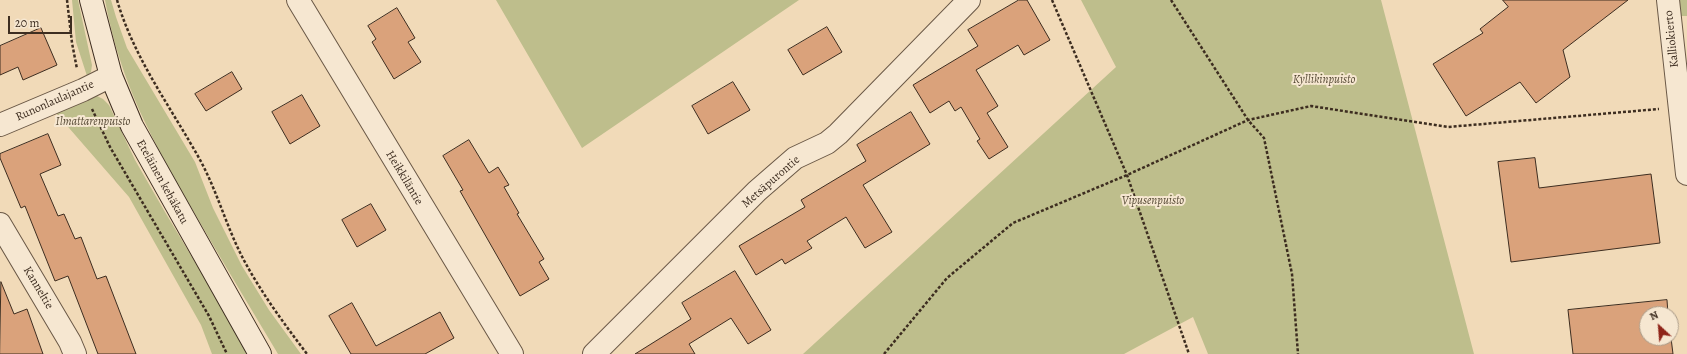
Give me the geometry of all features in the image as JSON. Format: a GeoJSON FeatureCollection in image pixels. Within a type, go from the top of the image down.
{"type":"FeatureCollection","features":[{"type":"Feature","properties":{"kind":"street","name":"Eteläinen kehäkatu"},"geometry":{"type":"LineString","coordinates":[[91,0],[111,76],[132,126],[152,165],[260,354]]}},
{"type":"Feature","properties":{"kind":"street","name":"Heikkiläntie"},"geometry":{"type":"LineString","coordinates":[[298,0],[512,354]]}},
{"type":"Feature","properties":{"kind":"street","name":"Metsäpurontie"},"geometry":{"type":"LineString","coordinates":[[594,354],[757,191],[796,158],[827,143],[838,134],[969,0]]}},
{"type":"Feature","properties":{"kind":"street","name":"Kalliokierto"},"geometry":{"type":"LineString","coordinates":[[1668,0],[1687,174]]}},
{"type":"Feature","properties":{"kind":"street","name":"Runonlaulajantie"},"geometry":{"type":"LineString","coordinates":[[0,124],[83,90],[111,76]]}},
{"type":"Feature","properties":{"kind":"street","name":"Kanneltie"},"geometry":{"type":"LineString","coordinates":[[0,224],[70,342],[75,354]]}},
{"type":"Feature","properties":{"kind":"path"},"geometry":{"type":"LineString","coordinates":[[67,0],[74,56],[83,90],[110,148],[209,316],[227,354]]}},
{"type":"Feature","properties":{"kind":"path"},"geometry":{"type":"LineString","coordinates":[[117,0],[123,21],[135,49],[200,160],[246,263],[278,316],[307,354]]}},
{"type":"Feature","properties":{"kind":"path"},"geometry":{"type":"LineString","coordinates":[[1052,0],[1127,175],[1189,354]]}},
{"type":"Feature","properties":{"kind":"path"},"geometry":{"type":"LineString","coordinates":[[1171,0],[1248,120],[1264,138],[1292,274],[1298,354]]}},
{"type":"Feature","properties":{"kind":"path"},"geometry":{"type":"LineString","coordinates":[[884,354],[947,278],[1013,223],[1127,175],[1248,120],[1311,106],[1448,127],[1680,107]]}},
{"type":"Feature","properties":{"kind":"green space"},"geometry":{"type":"Polygon","coordinates":[[[72,0],[78,0],[92,65],[91,72],[87,76],[76,42],[72,0]]]}},
{"type":"Feature","properties":{"kind":"green space"},"geometry":{"type":"Polygon","coordinates":[[[105,0],[111,0],[127,48],[195,162],[213,208],[242,266],[269,310],[301,354],[278,354],[165,162],[140,111],[119,58],[111,30],[105,0]]]}},
{"type":"Feature","properties":{"kind":"green space"},"geometry":{"type":"Polygon","coordinates":[[[496,0],[799,0],[582,148],[496,0]]]}},
{"type":"Feature","properties":{"kind":"green space","name":"Vipusenpuisto"},"geometry":{"type":"Polygon","coordinates":[[[1081,0],[1381,0],[1474,354],[1208,354],[1193,317],[1124,354],[803,354],[1116,67],[1081,0]]]}},
{"type":"Feature","properties":{"kind":"green space"},"geometry":{"type":"Polygon","coordinates":[[[1679,0],[1687,0],[1687,16],[1681,16],[1679,0]]]}},
{"type":"Feature","properties":{"kind":"green space","name":"Ilmattarenpuisto"},"geometry":{"type":"Polygon","coordinates":[[[95,95],[103,99],[109,105],[135,160],[250,354],[212,354],[201,325],[129,197],[56,113],[95,95]]]}},
{"type":"Feature","properties":{"kind":"building"},"geometry":{"type":"Polygon","coordinates":[[[1019,0],[1027,0],[1050,40],[1024,55],[1018,45],[976,70],[998,106],[987,113],[1008,147],[989,159],[977,141],[980,139],[961,107],[955,111],[949,101],[930,113],[913,85],[978,46],[968,30],[1019,0]]]}},
{"type":"Feature","properties":{"kind":"building"},"geometry":{"type":"Polygon","coordinates":[[[1503,0],[1628,0],[1563,50],[1570,77],[1536,103],[1520,82],[1466,116],[1433,64],[1483,33],[1480,29],[1508,7],[1503,0]]]}},
{"type":"Feature","properties":{"kind":"building"},"geometry":{"type":"Polygon","coordinates":[[[397,8],[415,38],[408,42],[421,62],[394,79],[372,42],[376,39],[368,26],[397,8]]]}},
{"type":"Feature","properties":{"kind":"building"},"geometry":{"type":"Polygon","coordinates":[[[827,27],[842,52],[803,75],[788,50],[827,27]]]}},
{"type":"Feature","properties":{"kind":"building"},"geometry":{"type":"Polygon","coordinates":[[[41,28],[57,65],[23,80],[18,67],[0,75],[0,46],[41,28]]]}},
{"type":"Feature","properties":{"kind":"building"},"geometry":{"type":"Polygon","coordinates":[[[232,72],[242,89],[206,111],[195,94],[232,72]]]}},
{"type":"Feature","properties":{"kind":"building"},"geometry":{"type":"Polygon","coordinates":[[[733,82],[750,110],[708,134],[692,106],[733,82]]]}},
{"type":"Feature","properties":{"kind":"building"},"geometry":{"type":"Polygon","coordinates":[[[302,95],[320,126],[290,144],[272,112],[302,95]]]}},
{"type":"Feature","properties":{"kind":"building"},"geometry":{"type":"Polygon","coordinates":[[[911,112],[930,144],[863,185],[892,232],[865,248],[846,217],[807,241],[812,248],[785,264],[782,259],[756,275],[739,246],[805,207],[801,200],[866,161],[857,145],[911,112]]]}},
{"type":"Feature","properties":{"kind":"building"},"geometry":{"type":"Polygon","coordinates":[[[48,134],[61,165],[40,174],[58,216],[64,214],[75,239],[81,237],[97,279],[106,276],[136,354],[98,354],[68,276],[55,281],[25,206],[21,208],[0,158],[0,154],[48,134]]]}},
{"type":"Feature","properties":{"kind":"building"},"geometry":{"type":"Polygon","coordinates":[[[469,140],[489,173],[498,167],[509,185],[504,187],[519,213],[517,214],[544,259],[539,262],[549,279],[520,296],[460,191],[463,190],[443,156],[469,140]]]}},
{"type":"Feature","properties":{"kind":"building"},"geometry":{"type":"Polygon","coordinates":[[[1535,158],[1539,188],[1651,174],[1660,243],[1511,262],[1498,162],[1535,158]]]}},
{"type":"Feature","properties":{"kind":"building"},"geometry":{"type":"Polygon","coordinates":[[[371,204],[386,230],[357,247],[342,220],[371,204]]]}},
{"type":"Feature","properties":{"kind":"building"},"geometry":{"type":"Polygon","coordinates":[[[735,271],[771,330],[748,344],[731,318],[689,344],[695,354],[635,354],[691,319],[682,303],[735,271]]]}},
{"type":"Feature","properties":{"kind":"building"},"geometry":{"type":"Polygon","coordinates":[[[1,282],[14,314],[27,309],[43,354],[0,354],[1,282]]]}},
{"type":"Feature","properties":{"kind":"building"},"geometry":{"type":"Polygon","coordinates":[[[1667,300],[1667,306],[1639,306],[1639,346],[1672,346],[1673,354],[1573,354],[1568,310],[1667,300]]]}},
{"type":"Feature","properties":{"kind":"building"},"geometry":{"type":"Polygon","coordinates":[[[352,303],[376,346],[440,312],[454,338],[425,354],[351,354],[329,316],[352,303]]]}},
{"type":"Feature","properties":{"kind":"park label","name":"Kyllikinpuisto"},"geometry":{"type":"Point","coordinates":[1324,80]}}]}
